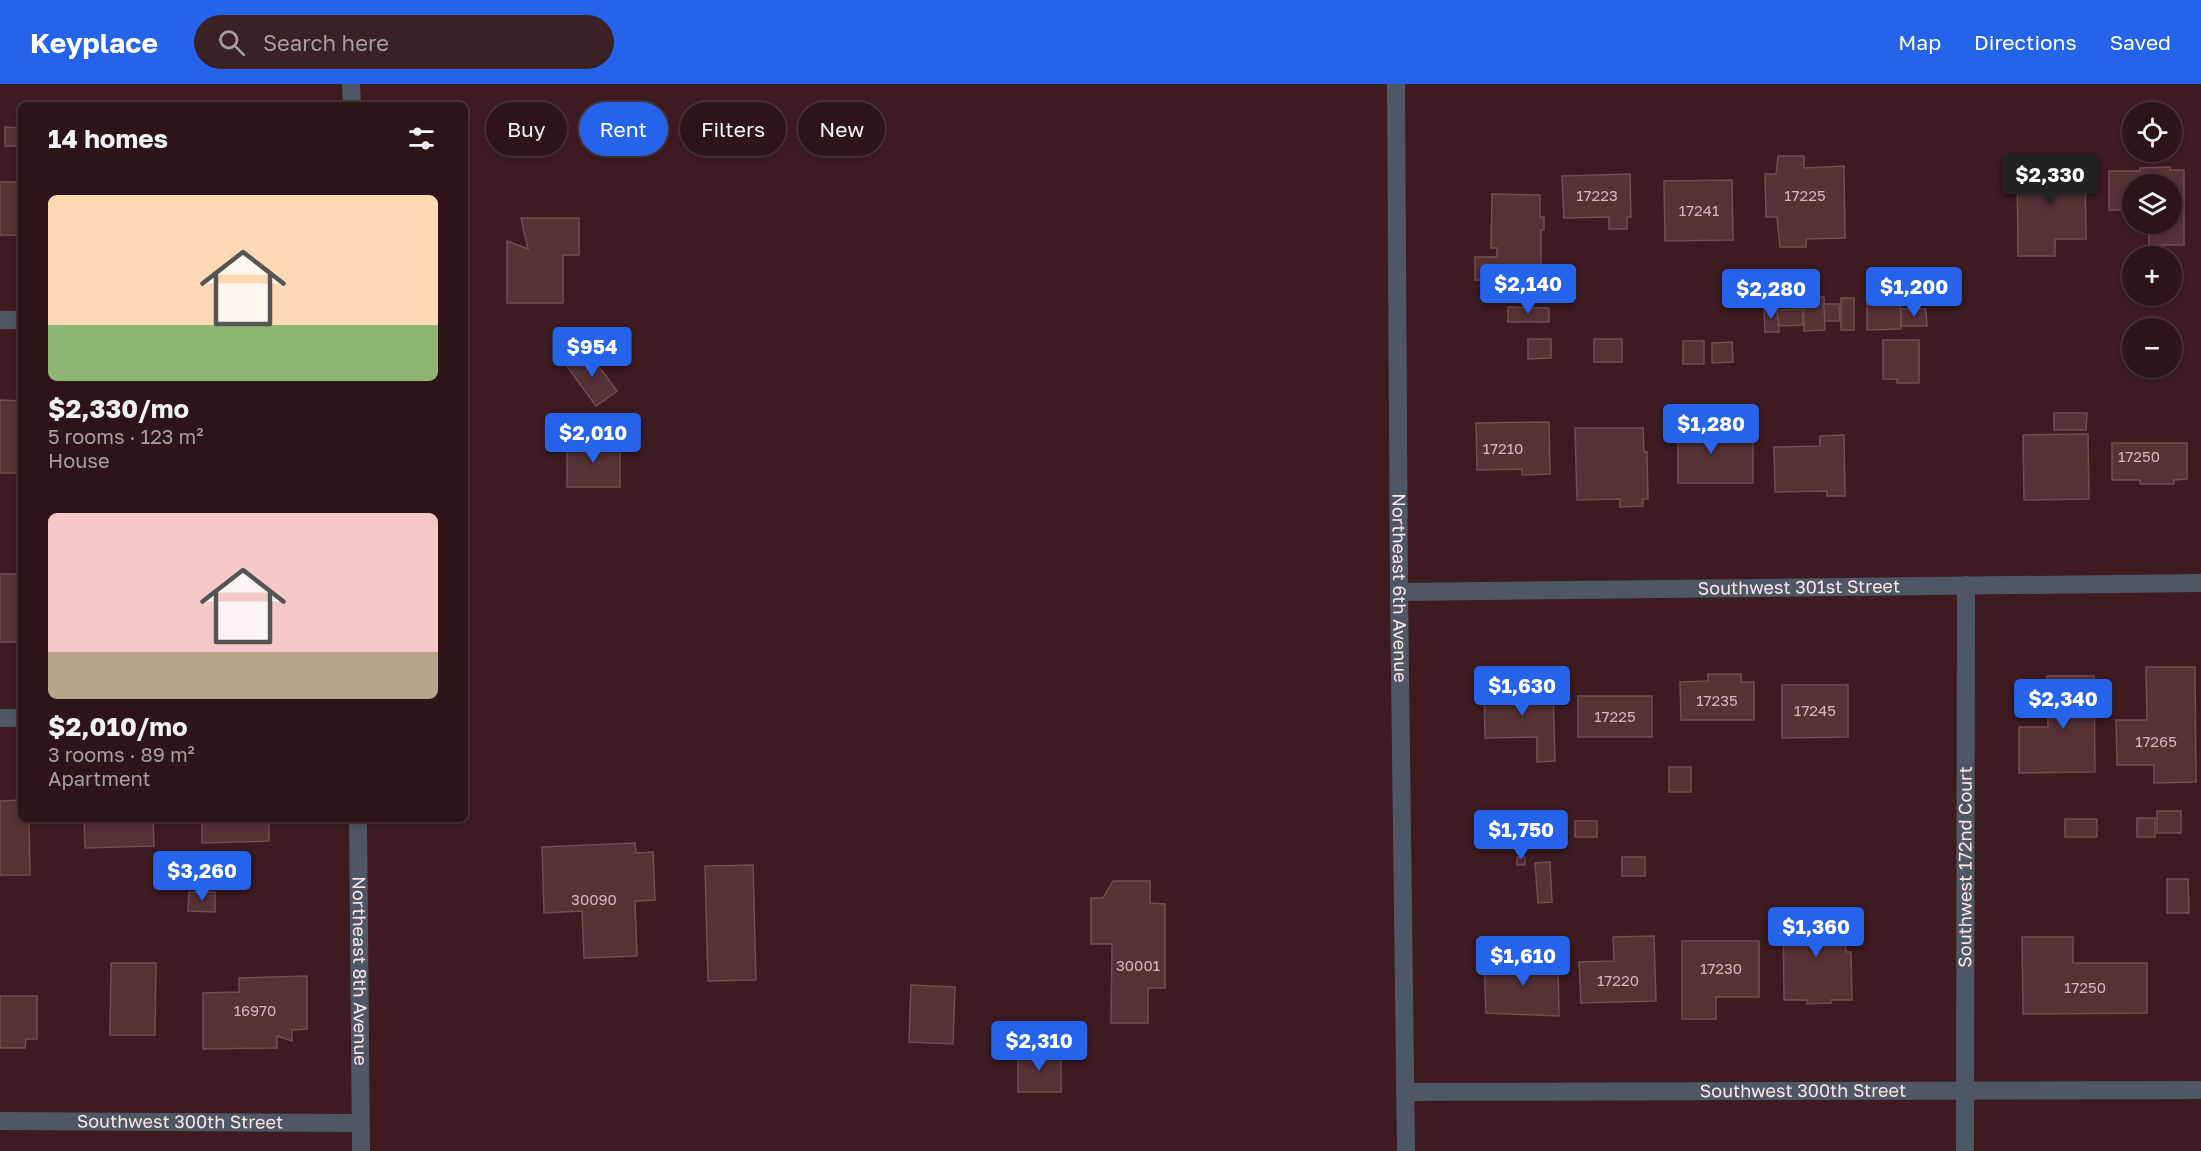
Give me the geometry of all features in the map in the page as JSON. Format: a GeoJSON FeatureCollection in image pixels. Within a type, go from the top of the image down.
{"type":"FeatureCollection","features":[{"type":"Feature","properties":{"kind":"street"},"geometry":{"type":"LineString","coordinates":[[351,84],[352,102]]}},
{"type":"Feature","properties":{"kind":"street","name":"Northeast 6th Avenue"},"geometry":{"type":"LineString","coordinates":[[1396,84],[1406,1151]]}},
{"type":"Feature","properties":{"kind":"street"},"geometry":{"type":"LineString","coordinates":[[0,320],[18,320]]}},
{"type":"Feature","properties":{"kind":"street","name":"Southwest 301st Street"},"geometry":{"type":"LineString","coordinates":[[1399,592],[2201,583]]}},
{"type":"Feature","properties":{"kind":"street","name":"Southwest 172nd Court"},"geometry":{"type":"LineString","coordinates":[[1965,1151],[1966,585]]}},
{"type":"Feature","properties":{"kind":"street"},"geometry":{"type":"LineString","coordinates":[[0,718],[18,717]]}},
{"type":"Feature","properties":{"kind":"street","name":"Northeast 8th Avenue"},"geometry":{"type":"LineString","coordinates":[[358,822],[361,1151]]}},
{"type":"Feature","properties":{"kind":"street","name":"Southwest 300th Street"},"geometry":{"type":"LineString","coordinates":[[1405,1092],[2201,1090]]}},
{"type":"Feature","properties":{"kind":"street","name":"Southwest 300th Street"},"geometry":{"type":"LineString","coordinates":[[0,1121],[360,1123]]}},
{"type":"Feature","properties":{"kind":"building"},"geometry":{"type":"Polygon","coordinates":[[[5,127],[18,128],[18,146],[5,146],[5,127]]]}},
{"type":"Feature","properties":{"kind":"building"},"geometry":{"type":"Polygon","coordinates":[[[1778,156],[1804,156],[1804,168],[1844,166],[1845,238],[1806,239],[1806,247],[1780,247],[1777,217],[1766,217],[1765,174],[1776,174],[1778,156]]]}},
{"type":"Feature","properties":{"kind":"building"},"geometry":{"type":"Polygon","coordinates":[[[2085,163],[2086,239],[2055,239],[2055,256],[2018,256],[2017,164],[2085,163]]]}},
{"type":"Feature","properties":{"kind":"building"},"geometry":{"type":"Polygon","coordinates":[[[2170,167],[2170,170],[2184,170],[2184,245],[2149,245],[2148,234],[2182,234],[2182,174],[2122,174],[2122,210],[2109,210],[2109,171],[2140,171],[2140,168],[2170,167]]]}},
{"type":"Feature","properties":{"kind":"building"},"geometry":{"type":"Polygon","coordinates":[[[1630,174],[1631,217],[1627,217],[1627,229],[1609,229],[1609,217],[1564,218],[1562,176],[1630,174]]]}},
{"type":"Feature","properties":{"kind":"building"},"geometry":{"type":"Polygon","coordinates":[[[1732,180],[1733,240],[1665,241],[1664,181],[1732,180]]]}},
{"type":"Feature","properties":{"kind":"building"},"geometry":{"type":"Polygon","coordinates":[[[0,182],[18,182],[18,235],[0,235],[0,182]]]}},
{"type":"Feature","properties":{"kind":"building"},"geometry":{"type":"Polygon","coordinates":[[[1492,194],[1540,195],[1540,217],[1544,217],[1544,230],[1541,230],[1541,280],[1475,280],[1475,257],[1497,257],[1497,248],[1491,248],[1492,194]]]}},
{"type":"Feature","properties":{"kind":"building"},"geometry":{"type":"Polygon","coordinates":[[[521,218],[579,218],[579,255],[563,255],[563,303],[507,303],[507,241],[528,249],[521,218]]]}},
{"type":"Feature","properties":{"kind":"building"},"geometry":{"type":"Polygon","coordinates":[[[1804,297],[1824,297],[1825,330],[1804,331],[1804,297]]]}},
{"type":"Feature","properties":{"kind":"building"},"geometry":{"type":"Polygon","coordinates":[[[1900,297],[1901,329],[1867,330],[1867,298],[1900,297]]]}},
{"type":"Feature","properties":{"kind":"building"},"geometry":{"type":"Polygon","coordinates":[[[1841,298],[1854,298],[1854,330],[1841,330],[1841,298]]]}},
{"type":"Feature","properties":{"kind":"building"},"geometry":{"type":"Polygon","coordinates":[[[1824,304],[1839,304],[1840,321],[1825,321],[1824,304]]]}},
{"type":"Feature","properties":{"kind":"building"},"geometry":{"type":"Polygon","coordinates":[[[1508,307],[1549,308],[1549,322],[1508,322],[1508,307]]]}},
{"type":"Feature","properties":{"kind":"building"},"geometry":{"type":"Polygon","coordinates":[[[1764,308],[1777,308],[1779,332],[1765,332],[1764,308]]]}},
{"type":"Feature","properties":{"kind":"building"},"geometry":{"type":"Polygon","coordinates":[[[1802,309],[1803,325],[1779,326],[1777,310],[1802,309]]]}},
{"type":"Feature","properties":{"kind":"building"},"geometry":{"type":"Polygon","coordinates":[[[1901,309],[1926,309],[1927,326],[1901,326],[1901,309]]]}},
{"type":"Feature","properties":{"kind":"building"},"geometry":{"type":"Polygon","coordinates":[[[1528,339],[1551,339],[1551,358],[1528,359],[1528,339]]]}},
{"type":"Feature","properties":{"kind":"building"},"geometry":{"type":"Polygon","coordinates":[[[1594,339],[1622,339],[1622,362],[1594,362],[1594,339]]]}},
{"type":"Feature","properties":{"kind":"building"},"geometry":{"type":"Polygon","coordinates":[[[1883,340],[1919,340],[1919,383],[1897,383],[1897,379],[1883,379],[1883,340]]]}},
{"type":"Feature","properties":{"kind":"building"},"geometry":{"type":"Polygon","coordinates":[[[1683,341],[1704,341],[1704,364],[1683,364],[1683,341]]]}},
{"type":"Feature","properties":{"kind":"building"},"geometry":{"type":"Polygon","coordinates":[[[1732,342],[1733,362],[1712,363],[1712,343],[1732,342]]]}},
{"type":"Feature","properties":{"kind":"building"},"geometry":{"type":"Polygon","coordinates":[[[587,350],[617,391],[596,406],[566,365],[587,350]]]}},
{"type":"Feature","properties":{"kind":"building"},"geometry":{"type":"Polygon","coordinates":[[[0,400],[18,401],[18,473],[0,473],[0,400]]]}},
{"type":"Feature","properties":{"kind":"building"},"geometry":{"type":"Polygon","coordinates":[[[1678,412],[1703,412],[1703,439],[1753,439],[1753,483],[1678,483],[1678,412]]]}},
{"type":"Feature","properties":{"kind":"building"},"geometry":{"type":"Polygon","coordinates":[[[2054,413],[2087,413],[2086,430],[2054,430],[2054,413]]]}},
{"type":"Feature","properties":{"kind":"building"},"geometry":{"type":"Polygon","coordinates":[[[1549,422],[1550,474],[1522,475],[1522,469],[1477,470],[1476,423],[1549,422]]]}},
{"type":"Feature","properties":{"kind":"building"},"geometry":{"type":"Polygon","coordinates":[[[1575,428],[1643,428],[1644,452],[1647,452],[1648,499],[1643,499],[1643,506],[1620,507],[1620,499],[1577,500],[1575,428]]]}},
{"type":"Feature","properties":{"kind":"building"},"geometry":{"type":"Polygon","coordinates":[[[2088,434],[2089,499],[2024,500],[2023,435],[2088,434]]]}},
{"type":"Feature","properties":{"kind":"building"},"geometry":{"type":"Polygon","coordinates":[[[1844,435],[1845,496],[1827,496],[1827,491],[1775,492],[1774,447],[1820,446],[1820,436],[1844,435]]]}},
{"type":"Feature","properties":{"kind":"building"},"geometry":{"type":"Polygon","coordinates":[[[567,441],[620,442],[620,487],[567,487],[567,441]]]}},
{"type":"Feature","properties":{"kind":"building"},"geometry":{"type":"Polygon","coordinates":[[[2112,443],[2187,443],[2187,479],[2174,480],[2174,484],[2140,484],[2140,480],[2112,480],[2112,443]]]}},
{"type":"Feature","properties":{"kind":"building"},"geometry":{"type":"Polygon","coordinates":[[[0,574],[18,574],[18,642],[0,642],[0,574]]]}},
{"type":"Feature","properties":{"kind":"building"},"geometry":{"type":"Polygon","coordinates":[[[2146,667],[2195,667],[2196,782],[2154,783],[2154,765],[2117,765],[2116,720],[2147,720],[2146,667]]]}},
{"type":"Feature","properties":{"kind":"building"},"geometry":{"type":"Polygon","coordinates":[[[1708,674],[1741,674],[1741,682],[1754,682],[1754,720],[1681,720],[1680,682],[1708,681],[1708,674]]]}},
{"type":"Feature","properties":{"kind":"building"},"geometry":{"type":"Polygon","coordinates":[[[2047,676],[2094,676],[2095,772],[2019,773],[2019,727],[2048,727],[2047,676]]]}},
{"type":"Feature","properties":{"kind":"building"},"geometry":{"type":"Polygon","coordinates":[[[1782,685],[1848,685],[1848,737],[1782,738],[1782,685]]]}},
{"type":"Feature","properties":{"kind":"building"},"geometry":{"type":"Polygon","coordinates":[[[1553,688],[1555,761],[1537,762],[1537,737],[1485,738],[1484,690],[1553,688]]]}},
{"type":"Feature","properties":{"kind":"building"},"geometry":{"type":"Polygon","coordinates":[[[1578,696],[1652,696],[1652,737],[1578,737],[1578,696]]]}},
{"type":"Feature","properties":{"kind":"building"},"geometry":{"type":"Polygon","coordinates":[[[1669,767],[1691,767],[1691,792],[1669,792],[1669,767]]]}},
{"type":"Feature","properties":{"kind":"building"},"geometry":{"type":"Polygon","coordinates":[[[18,800],[18,822],[29,822],[30,875],[0,875],[0,801],[18,800]]]}},
{"type":"Feature","properties":{"kind":"building"},"geometry":{"type":"Polygon","coordinates":[[[2157,811],[2181,811],[2181,833],[2157,833],[2157,811]]]}},
{"type":"Feature","properties":{"kind":"building"},"geometry":{"type":"Polygon","coordinates":[[[2137,818],[2155,818],[2155,837],[2137,837],[2137,818]]]}},
{"type":"Feature","properties":{"kind":"building"},"geometry":{"type":"Polygon","coordinates":[[[2065,819],[2097,819],[2097,837],[2065,837],[2065,819]]]}},
{"type":"Feature","properties":{"kind":"building"},"geometry":{"type":"Polygon","coordinates":[[[1575,821],[1597,821],[1597,837],[1575,837],[1575,821]]]}},
{"type":"Feature","properties":{"kind":"building"},"geometry":{"type":"Polygon","coordinates":[[[84,822],[153,822],[154,846],[85,848],[84,822]]]}},
{"type":"Feature","properties":{"kind":"building"},"geometry":{"type":"Polygon","coordinates":[[[202,822],[269,822],[269,841],[202,843],[202,822]]]}},
{"type":"Feature","properties":{"kind":"building"},"geometry":{"type":"Polygon","coordinates":[[[635,843],[636,853],[653,852],[655,900],[635,901],[637,956],[584,958],[582,911],[544,913],[542,847],[635,843]]]}},
{"type":"Feature","properties":{"kind":"building"},"geometry":{"type":"Polygon","coordinates":[[[1517,857],[1525,857],[1525,865],[1517,865],[1517,857]]]}},
{"type":"Feature","properties":{"kind":"building"},"geometry":{"type":"Polygon","coordinates":[[[1622,857],[1645,857],[1645,876],[1622,876],[1622,857]]]}},
{"type":"Feature","properties":{"kind":"building"},"geometry":{"type":"Polygon","coordinates":[[[1550,862],[1552,902],[1538,903],[1535,863],[1550,862]]]}},
{"type":"Feature","properties":{"kind":"building"},"geometry":{"type":"Polygon","coordinates":[[[753,865],[756,980],[708,981],[705,866],[753,865]]]}},
{"type":"Feature","properties":{"kind":"building"},"geometry":{"type":"Polygon","coordinates":[[[2167,879],[2188,879],[2189,913],[2167,913],[2167,879]]]}},
{"type":"Feature","properties":{"kind":"building"},"geometry":{"type":"Polygon","coordinates":[[[1113,881],[1150,881],[1150,903],[1165,904],[1165,988],[1148,988],[1148,1023],[1111,1023],[1112,944],[1091,944],[1091,898],[1103,898],[1113,881]]]}},
{"type":"Feature","properties":{"kind":"building"},"geometry":{"type":"Polygon","coordinates":[[[189,892],[215,892],[215,912],[188,911],[189,892]]]}},
{"type":"Feature","properties":{"kind":"building"},"geometry":{"type":"Polygon","coordinates":[[[1845,912],[1846,952],[1851,952],[1852,1000],[1831,1000],[1831,1003],[1807,1004],[1807,1000],[1784,1000],[1783,913],[1845,912]]]}},
{"type":"Feature","properties":{"kind":"building"},"geometry":{"type":"Polygon","coordinates":[[[1654,936],[1656,1001],[1581,1003],[1579,962],[1614,961],[1613,937],[1654,936]]]}},
{"type":"Feature","properties":{"kind":"building"},"geometry":{"type":"Polygon","coordinates":[[[2022,937],[2073,937],[2073,963],[2147,963],[2147,1013],[2023,1014],[2022,937]]]}},
{"type":"Feature","properties":{"kind":"building"},"geometry":{"type":"Polygon","coordinates":[[[1682,941],[1759,941],[1759,997],[1716,997],[1716,1019],[1682,1019],[1682,941]]]}},
{"type":"Feature","properties":{"kind":"building"},"geometry":{"type":"Polygon","coordinates":[[[1558,957],[1559,1016],[1486,1013],[1484,961],[1558,957]]]}},
{"type":"Feature","properties":{"kind":"building"},"geometry":{"type":"Polygon","coordinates":[[[111,963],[156,963],[155,1035],[110,1035],[111,963]]]}},
{"type":"Feature","properties":{"kind":"building"},"geometry":{"type":"Polygon","coordinates":[[[307,976],[307,1029],[292,1030],[292,1041],[277,1036],[277,1048],[203,1049],[203,993],[239,992],[239,978],[307,976]]]}},
{"type":"Feature","properties":{"kind":"building"},"geometry":{"type":"Polygon","coordinates":[[[911,985],[955,987],[953,1044],[909,1042],[911,985]]]}},
{"type":"Feature","properties":{"kind":"building"},"geometry":{"type":"Polygon","coordinates":[[[0,996],[37,996],[37,1039],[26,1039],[25,1048],[0,1048],[0,996]]]}},
{"type":"Feature","properties":{"kind":"building"},"geometry":{"type":"Polygon","coordinates":[[[1018,1052],[1061,1052],[1061,1092],[1018,1092],[1018,1052]]]}}]}
